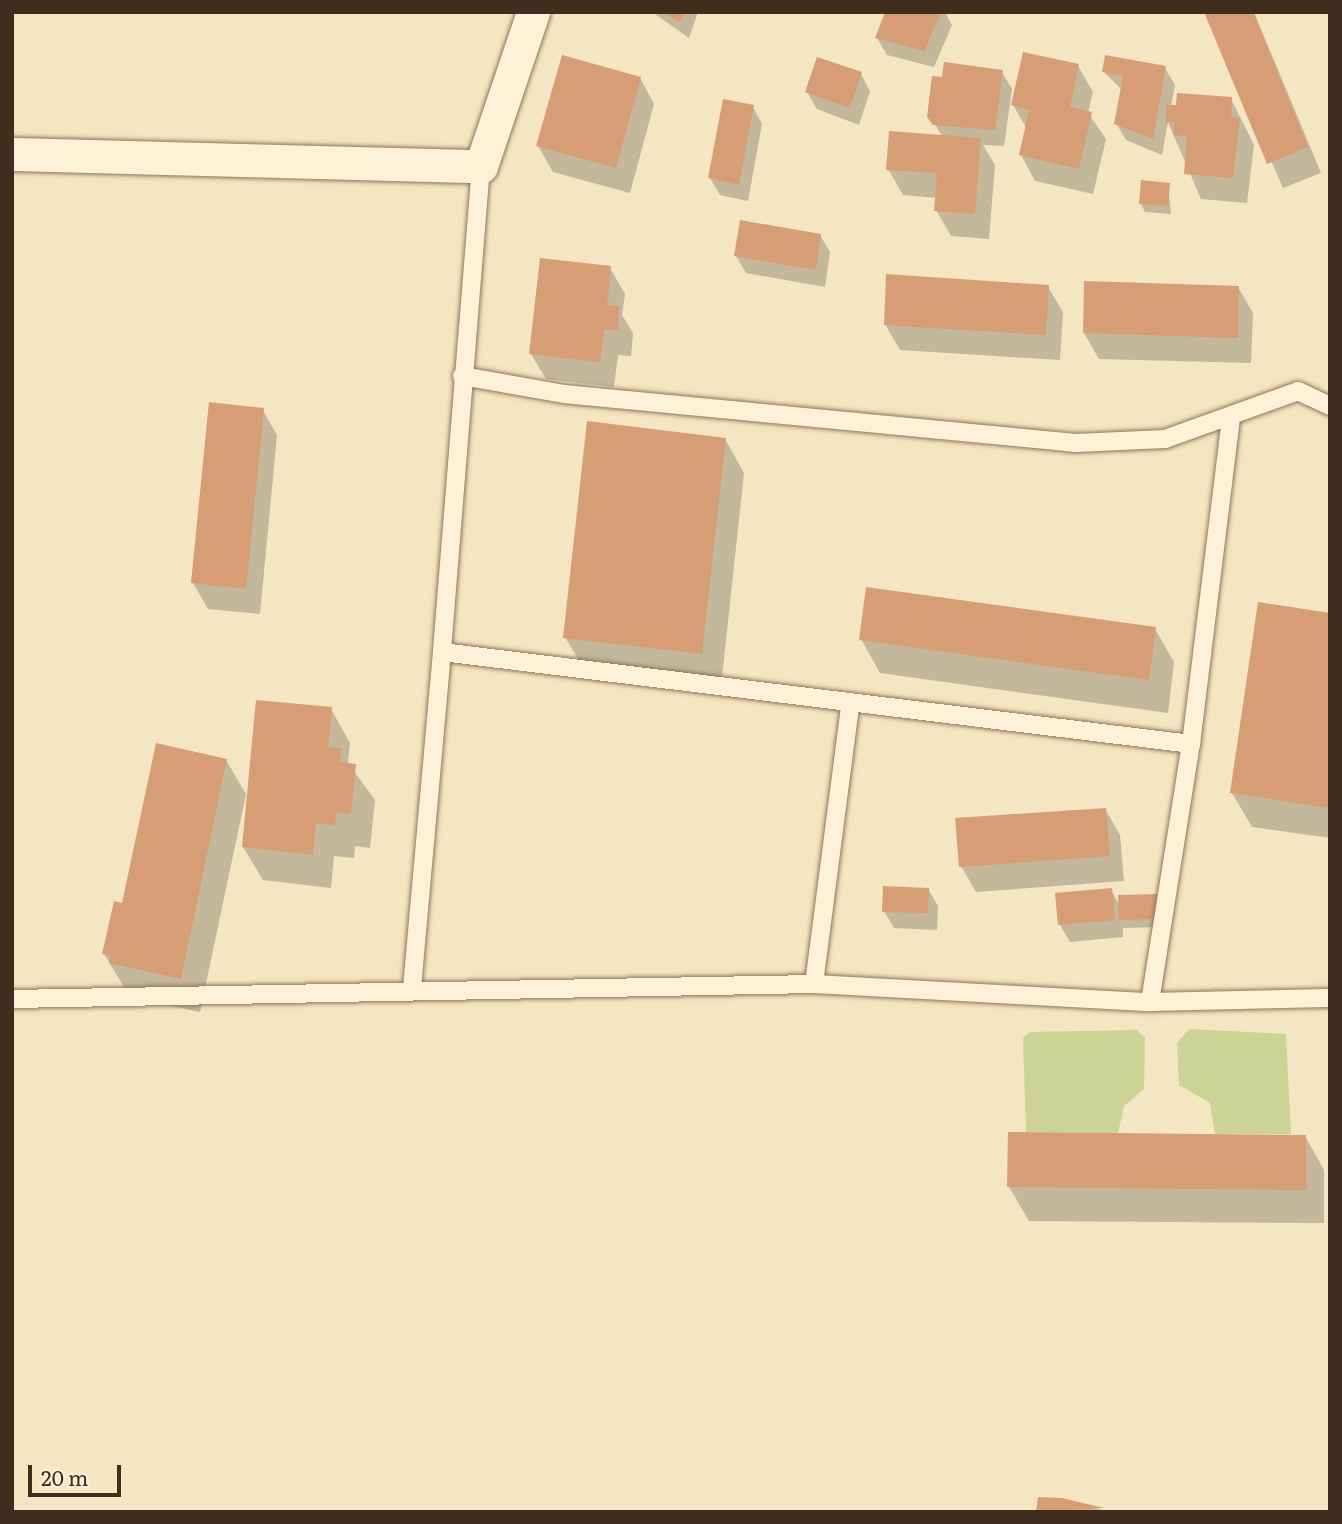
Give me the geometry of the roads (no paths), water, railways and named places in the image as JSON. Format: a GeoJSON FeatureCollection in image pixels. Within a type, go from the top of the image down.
{"type":"FeatureCollection","features":[{"type":"Feature","properties":{"kind":"street"},"geometry":{"type":"LineString","coordinates":[[12,154],[481,166],[533,12]]}},
{"type":"Feature","properties":{"kind":"lane"},"geometry":{"type":"LineString","coordinates":[[412,988],[481,166]]}},
{"type":"Feature","properties":{"kind":"lane"},"geometry":{"type":"LineString","coordinates":[[462,376],[658,404],[1076,443],[1166,439],[1298,391],[1330,406]]}},
{"type":"Feature","properties":{"kind":"lane"},"geometry":{"type":"LineString","coordinates":[[1150,1002],[1191,744],[1231,417]]}},
{"type":"Feature","properties":{"kind":"lane"},"geometry":{"type":"LineString","coordinates":[[442,652],[850,705],[1191,744]]}},
{"type":"Feature","properties":{"kind":"lane"},"geometry":{"type":"LineString","coordinates":[[814,984],[850,705]]}},
{"type":"Feature","properties":{"kind":"lane"},"geometry":{"type":"LineString","coordinates":[[12,999],[412,988],[814,984],[1150,1002],[1330,998]]}}]}
